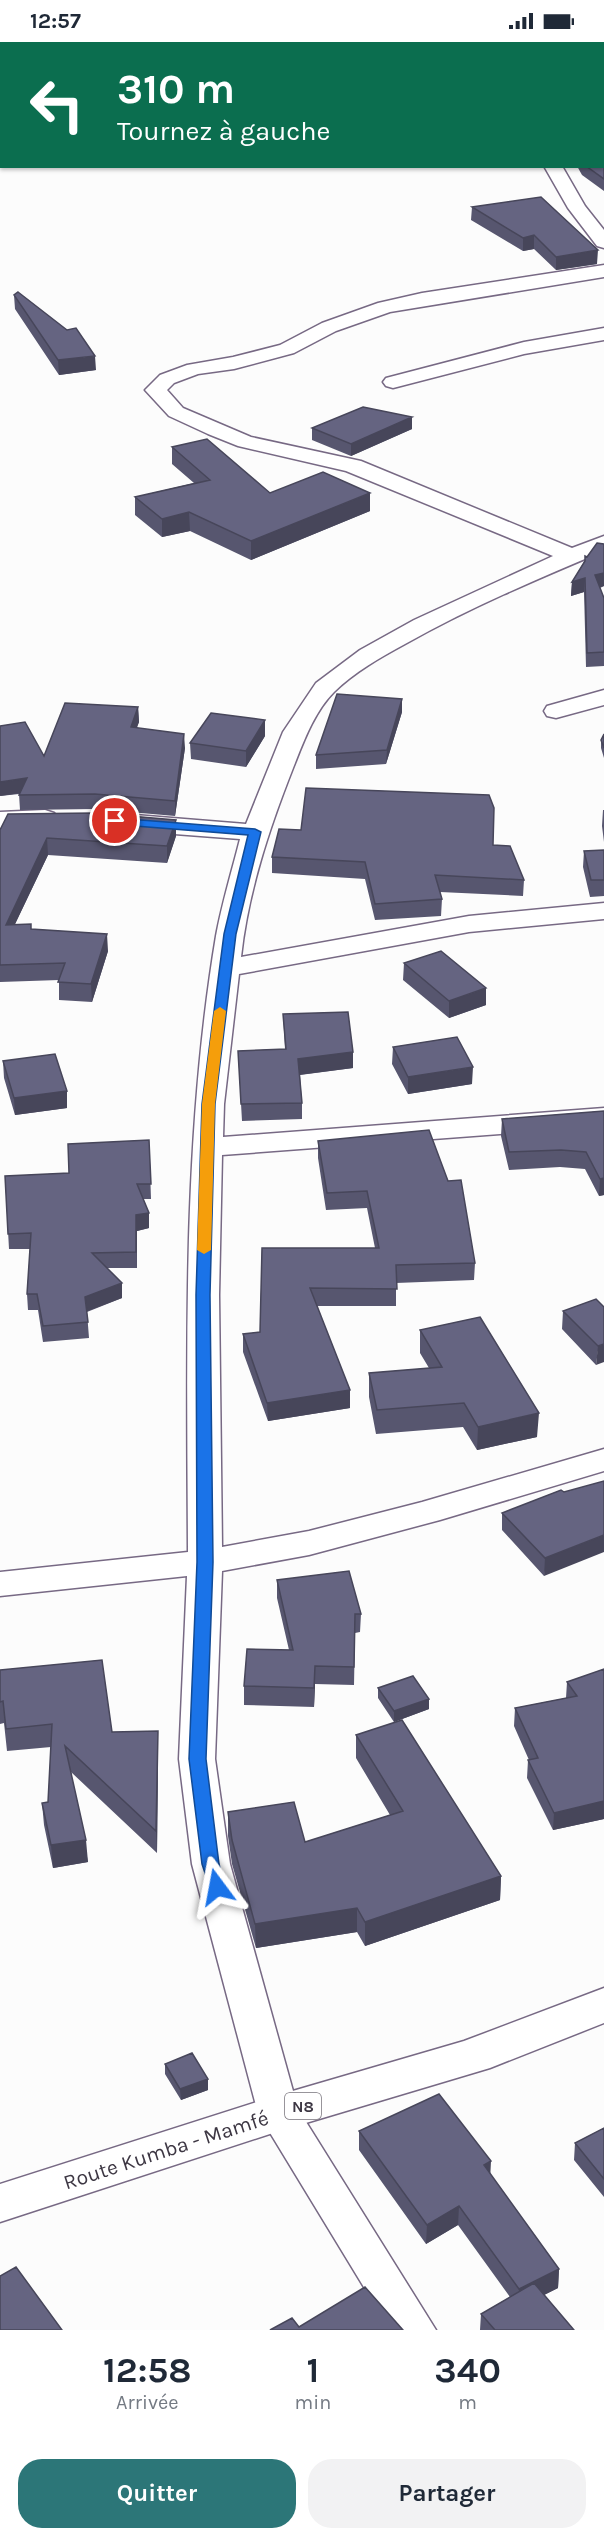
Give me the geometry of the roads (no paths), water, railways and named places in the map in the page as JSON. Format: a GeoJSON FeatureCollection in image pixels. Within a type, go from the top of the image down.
{"type":"FeatureCollection","features":[{"type":"Feature","properties":{"kind":"highway","name":"Route Kumba - Mamfé"},"geometry":{"type":"LineString","coordinates":[[0,2203],[279,2113],[474,2056],[604,2006]]}},
{"type":"Feature","properties":{"kind":"street"},"geometry":{"type":"LineString","coordinates":[[554,168],[578,208],[603,239]]}},
{"type":"Feature","properties":{"kind":"street"},"geometry":{"type":"LineString","coordinates":[[572,556],[353,466],[245,442],[176,412],[155,390],[167,379],[194,369],[234,363],[287,349],[329,327],[385,307],[422,299],[604,271]]}},
{"type":"Feature","properties":{"kind":"street"},"geometry":{"type":"LineString","coordinates":[[393,382],[502,353],[570,338],[604,334]]}},
{"type":"Feature","properties":{"kind":"street"},"geometry":{"type":"LineString","coordinates":[[414,2330],[279,2113],[211,1864],[197,1759],[205,1562],[203,1295],[209,1104],[230,934],[255,832],[295,732],[324,688],[368,655],[422,625],[518,579],[604,543]]}},
{"type":"Feature","properties":{"kind":"street"},"geometry":{"type":"LineString","coordinates":[[556,711],[604,697]]}},
{"type":"Feature","properties":{"kind":"street"},"geometry":{"type":"LineString","coordinates":[[0,820],[35,817],[69,819]]}},
{"type":"Feature","properties":{"kind":"street"},"geometry":{"type":"LineString","coordinates":[[115,821],[255,832]]}},
{"type":"Feature","properties":{"kind":"street"},"geometry":{"type":"LineString","coordinates":[[225,968],[469,924],[604,911]]}},
{"type":"Feature","properties":{"kind":"street"},"geometry":{"type":"LineString","coordinates":[[208,1147],[604,1117]]}},
{"type":"Feature","properties":{"kind":"street"},"geometry":{"type":"LineString","coordinates":[[0,1584],[205,1562],[309,1543],[428,1512],[604,1460]]}}]}
